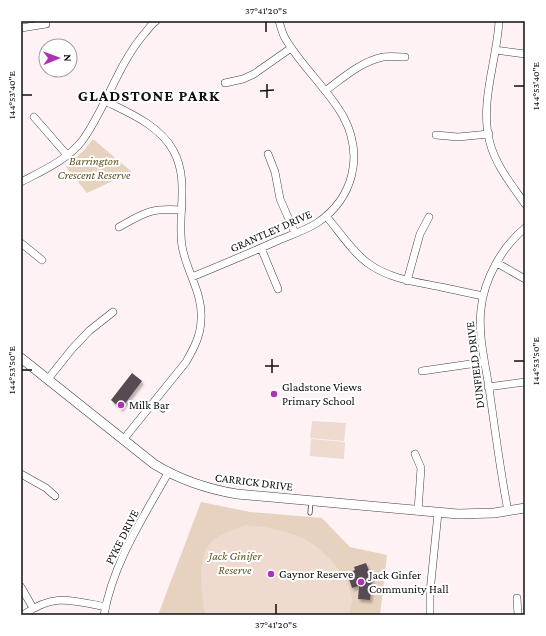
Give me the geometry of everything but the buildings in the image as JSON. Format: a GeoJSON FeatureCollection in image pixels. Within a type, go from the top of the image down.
{"type":"FeatureCollection","features":[{"type":"Feature","properties":{"kind":"street","name":"GRANTLEY DRIVE"},"geometry":{"type":"LineString","coordinates":[[192,277],[317,223],[336,207],[345,194],[350,182],[354,164],[354,151],[350,130],[342,115],[325,91],[291,48],[284,36],[279,21]]}},
{"type":"Feature","properties":{"kind":"street"},"geometry":{"type":"LineString","coordinates":[[499,21],[488,95],[487,120],[490,143],[501,169],[525,204]]}},
{"type":"Feature","properties":{"kind":"street"},"geometry":{"type":"LineString","coordinates":[[21,182],[52,166],[81,141],[105,101],[126,59],[136,43],[154,22]]}},
{"type":"Feature","properties":{"kind":"street"},"geometry":{"type":"LineString","coordinates":[[21,28],[46,24]]}},
{"type":"Feature","properties":{"kind":"street"},"geometry":{"type":"LineString","coordinates":[[225,83],[244,79],[254,74],[291,48]]}},
{"type":"Feature","properties":{"kind":"street"},"geometry":{"type":"LineString","coordinates":[[495,50],[525,54]]}},
{"type":"Feature","properties":{"kind":"street"},"geometry":{"type":"LineString","coordinates":[[325,91],[357,67],[369,61],[384,57],[405,58]]}},
{"type":"Feature","properties":{"kind":"street"},"geometry":{"type":"LineString","coordinates":[[105,101],[134,116],[156,130],[173,151],[180,169],[182,182],[182,248],[199,295],[201,308],[201,321],[198,338],[186,362],[123,440]]}},
{"type":"Feature","properties":{"kind":"street"},"geometry":{"type":"LineString","coordinates":[[34,117],[66,155]]}},
{"type":"Feature","properties":{"kind":"street"},"geometry":{"type":"LineString","coordinates":[[436,135],[458,137],[489,134]]}},
{"type":"Feature","properties":{"kind":"street"},"geometry":{"type":"LineString","coordinates":[[268,154],[275,172],[280,199],[295,233]]}},
{"type":"Feature","properties":{"kind":"street"},"geometry":{"type":"LineString","coordinates":[[119,227],[151,210],[182,210]]}},
{"type":"Feature","properties":{"kind":"street"},"geometry":{"type":"LineString","coordinates":[[326,216],[360,256],[369,264],[393,277],[483,296]]}},
{"type":"Feature","properties":{"kind":"street"},"geometry":{"type":"LineString","coordinates":[[408,281],[420,234],[429,217]]}},
{"type":"Feature","properties":{"kind":"street","name":"DUNFIELD DRIVE"},"geometry":{"type":"LineString","coordinates":[[508,511],[484,362],[480,328],[480,309],[490,276],[504,250],[517,234],[525,228]]}},
{"type":"Feature","properties":{"kind":"street"},"geometry":{"type":"LineString","coordinates":[[21,243],[42,260]]}},
{"type":"Feature","properties":{"kind":"street"},"geometry":{"type":"LineString","coordinates":[[260,248],[278,289]]}},
{"type":"Feature","properties":{"kind":"street"},"geometry":{"type":"LineString","coordinates":[[497,264],[525,279]]}},
{"type":"Feature","properties":{"kind":"street"},"geometry":{"type":"LineString","coordinates":[[48,379],[72,349],[89,331],[113,312]]}},
{"type":"Feature","properties":{"kind":"street","name":"CARRICK DRIVE"},"geometry":{"type":"LineString","coordinates":[[21,358],[154,464],[168,473],[194,484],[220,492],[438,513],[475,514],[525,508]]}},
{"type":"Feature","properties":{"kind":"street"},"geometry":{"type":"LineString","coordinates":[[422,371],[484,362]]}},
{"type":"Feature","properties":{"kind":"street"},"geometry":{"type":"LineString","coordinates":[[488,387],[525,382]]}},
{"type":"Feature","properties":{"kind":"street"},"geometry":{"type":"LineString","coordinates":[[415,454],[421,468],[418,511]]}},
{"type":"Feature","properties":{"kind":"street","name":"PYKE DRIVE"},"geometry":{"type":"LineString","coordinates":[[104,615],[112,581],[125,551],[168,473]]}},
{"type":"Feature","properties":{"kind":"street"},"geometry":{"type":"LineString","coordinates":[[21,474],[46,488],[55,496]]}},
{"type":"Feature","properties":{"kind":"street"},"geometry":{"type":"LineString","coordinates":[[430,615],[430,592],[438,513]]}},
{"type":"Feature","properties":{"kind":"street"},"geometry":{"type":"LineString","coordinates":[[21,587],[33,608]]}},
{"type":"Feature","properties":{"kind":"street"},"geometry":{"type":"LineString","coordinates":[[517,598],[518,615]]}},
{"type":"Feature","properties":{"kind":"street"},"geometry":{"type":"LineString","coordinates":[[23,615],[33,608],[49,601],[59,600],[69,600],[106,607]]}},
{"type":"Feature","properties":{"kind":"lane"},"geometry":{"type":"LineString","coordinates":[[153,402],[163,410]]}},
{"type":"Feature","properties":{"kind":"lane"},"geometry":{"type":"LineString","coordinates":[[310,513],[311,501]]}},
{"type":"Feature","properties":{"kind":"green space","name":"Barrington Crescent Reserve"},"geometry":{"type":"Polygon","coordinates":[[[93,139],[132,172],[87,193],[66,167],[93,139]]]}},
{"type":"Feature","properties":{"kind":"green space"},"geometry":{"type":"Polygon","coordinates":[[[312,421],[346,423],[344,441],[310,438],[312,421]]]}},
{"type":"Feature","properties":{"kind":"green space"},"geometry":{"type":"Polygon","coordinates":[[[311,439],[345,442],[344,459],[310,456],[311,439]]]}},
{"type":"Feature","properties":{"kind":"green space","name":"Jack Ginifer Reserve"},"geometry":{"type":"Polygon","coordinates":[[[201,502],[250,512],[322,518],[350,547],[387,555],[380,615],[158,615],[201,502]]]}},
{"type":"Feature","properties":{"kind":"green space","name":"Gaynor Reserve"},"geometry":{"type":"Polygon","coordinates":[[[245,525],[283,531],[296,535],[313,544],[331,560],[345,579],[352,597],[349,615],[207,615],[204,610],[201,586],[202,560],[211,542],[225,533],[245,525]]]}},
{"type":"Feature","properties":{"kind":"place","name":"Gladstone Views Primary School"},"geometry":{"type":"Point","coordinates":[274,394]}},
{"type":"Feature","properties":{"kind":"place","name":"Milk Bar"},"geometry":{"type":"Point","coordinates":[121,405]}},
{"type":"Feature","properties":{"kind":"place","name":"Gaynor Reserve"},"geometry":{"type":"Point","coordinates":[271,574]}},
{"type":"Feature","properties":{"kind":"place","name":"Jack Ginfer Community Hall"},"geometry":{"type":"Point","coordinates":[361,582]}},
{"type":"Feature","properties":{"kind":"district","name":"GLADSTONE PARK"},"geometry":{"type":"Point","coordinates":[149,95]}}]}
